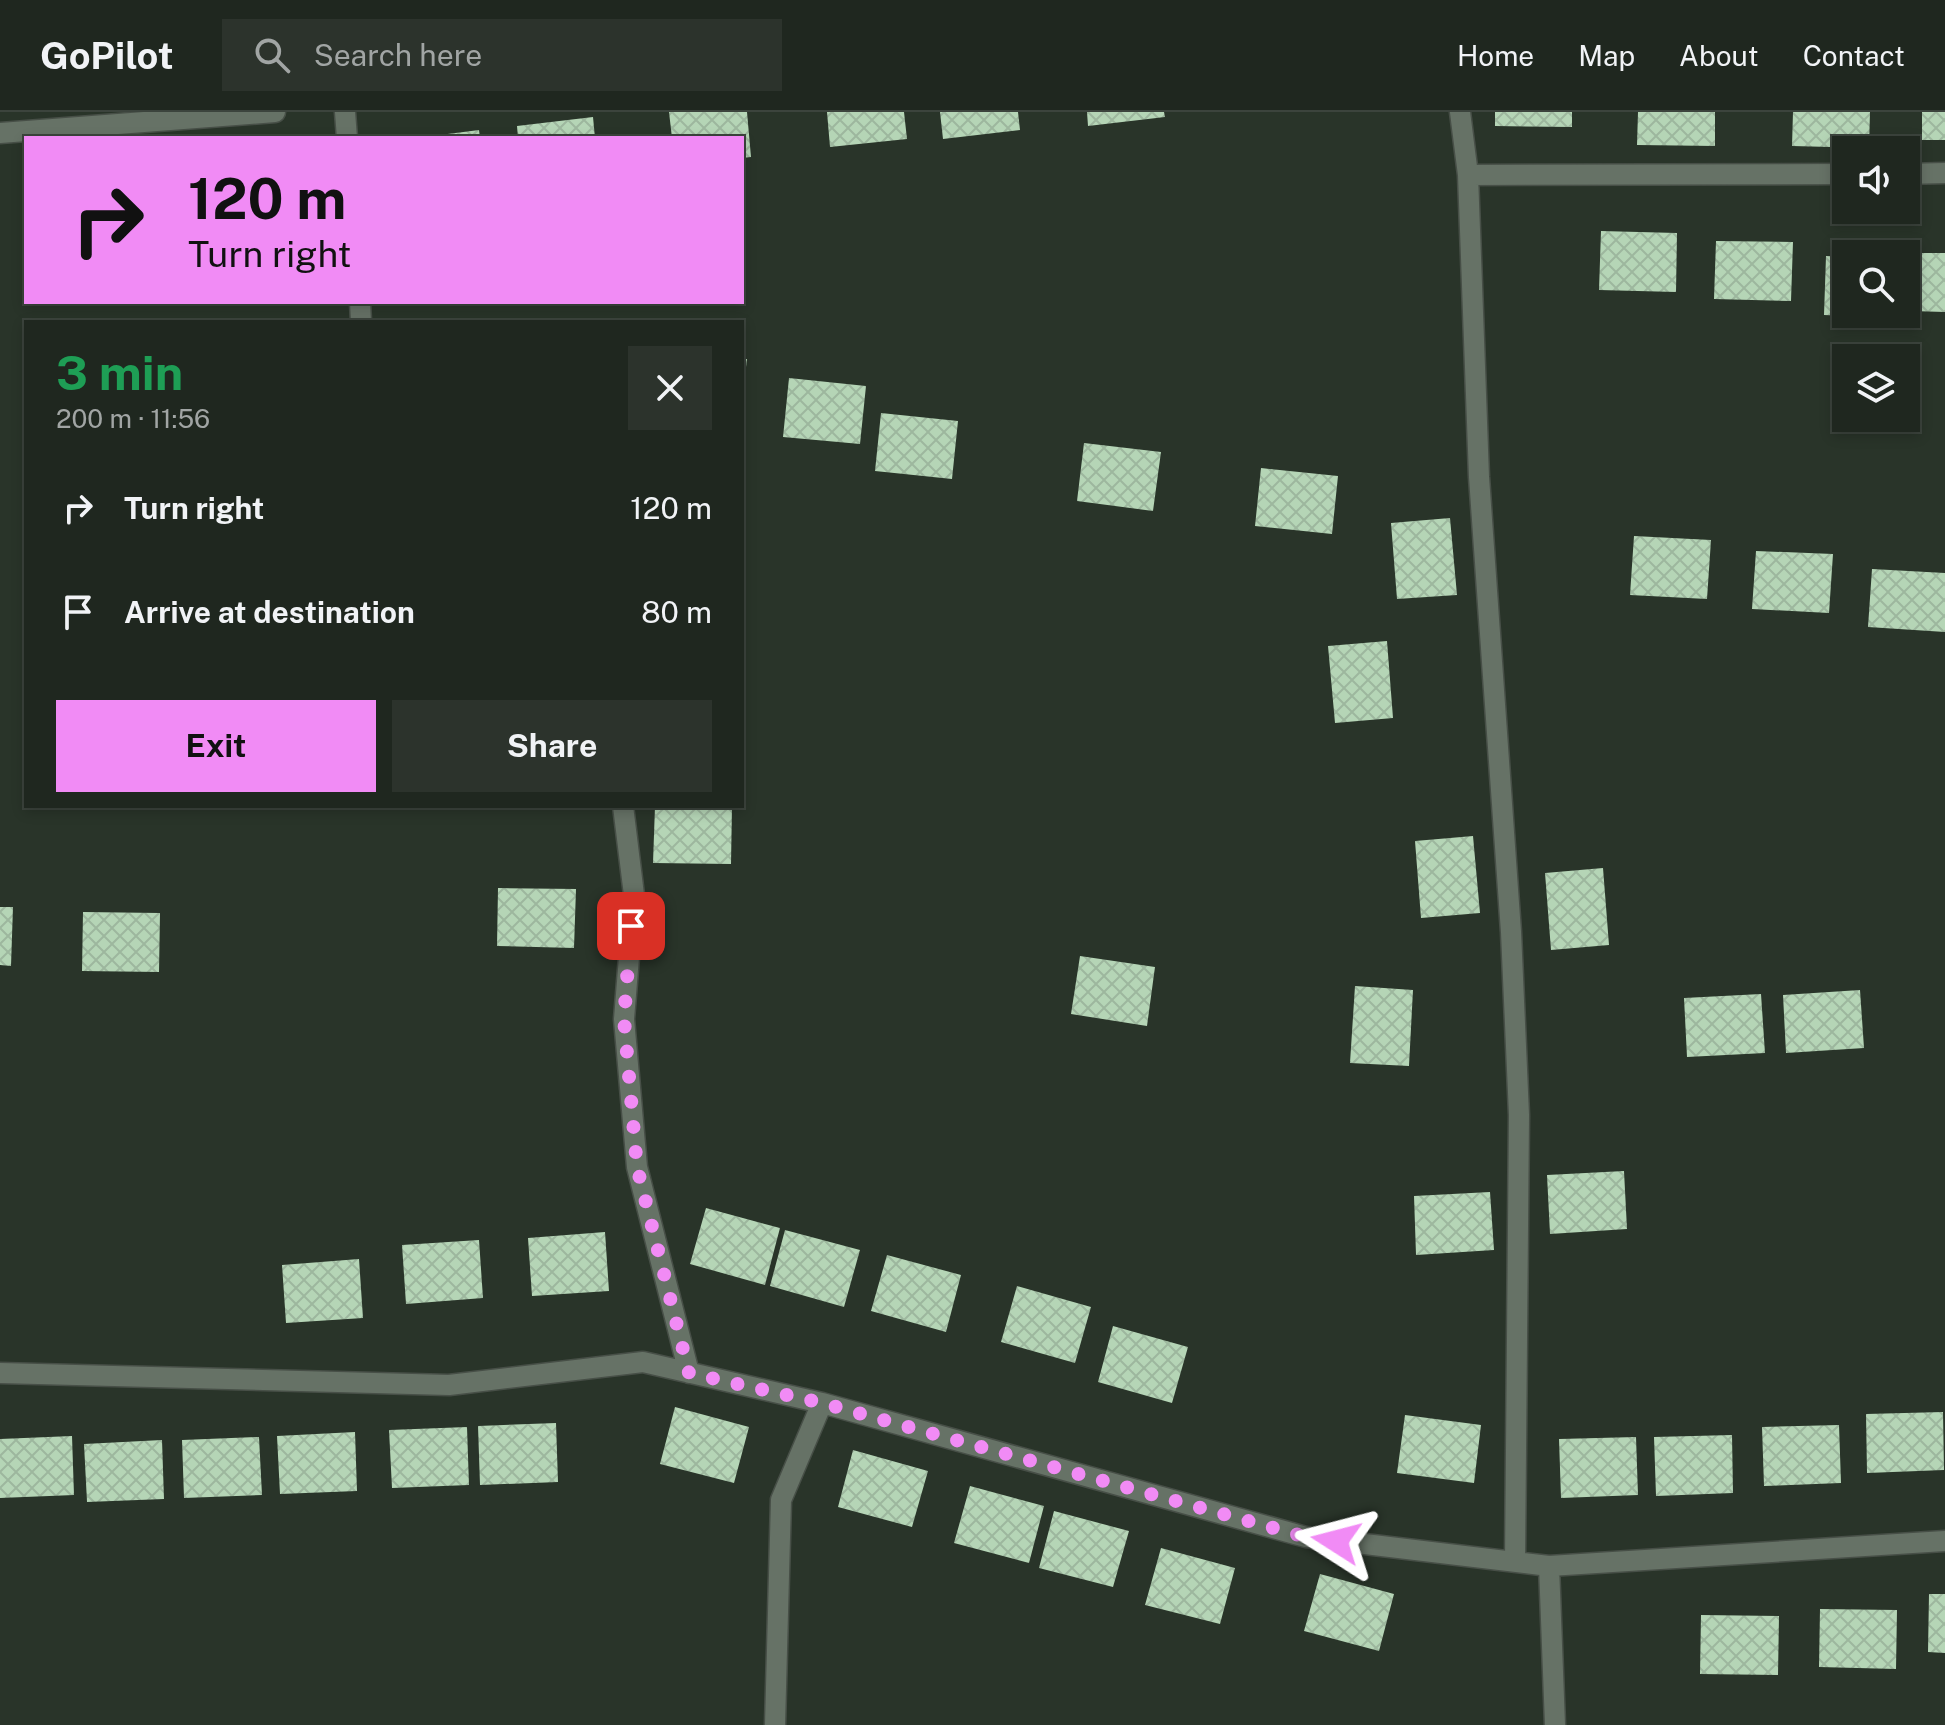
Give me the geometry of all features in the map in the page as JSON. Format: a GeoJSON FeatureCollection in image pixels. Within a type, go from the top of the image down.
{"type":"FeatureCollection","features":[{"type":"Feature","properties":{"kind":"street"},"geometry":{"type":"LineString","coordinates":[[0,133],[275,112]]}},
{"type":"Feature","properties":{"kind":"street"},"geometry":{"type":"LineString","coordinates":[[345,112],[347,136]]}},
{"type":"Feature","properties":{"kind":"street"},"geometry":{"type":"LineString","coordinates":[[1460,112],[1468,175],[1479,477],[1511,932],[1519,1115],[1515,1561]]}},
{"type":"Feature","properties":{"kind":"street"},"geometry":{"type":"LineString","coordinates":[[1920,174],[1945,173]]}},
{"type":"Feature","properties":{"kind":"street"},"geometry":{"type":"LineString","coordinates":[[1468,175],[1832,174]]}},
{"type":"Feature","properties":{"kind":"street"},"geometry":{"type":"LineString","coordinates":[[623,808],[634,895],[624,1019],[637,1167],[689,1373]]}},
{"type":"Feature","properties":{"kind":"street"},"geometry":{"type":"LineString","coordinates":[[0,1373],[449,1385],[643,1362],[822,1403],[1306,1537],[1549,1566],[1945,1541]]}},
{"type":"Feature","properties":{"kind":"street"},"geometry":{"type":"LineString","coordinates":[[775,1725],[781,1500],[822,1403]]}},
{"type":"Feature","properties":{"kind":"street"},"geometry":{"type":"LineString","coordinates":[[1549,1566],[1555,1725]]}},
{"type":"Feature","properties":{"kind":"building"},"geometry":{"type":"Polygon","coordinates":[[[669,112],[747,112],[751,157],[744,158],[744,136],[672,136],[669,112]]]}},
{"type":"Feature","properties":{"kind":"building"},"geometry":{"type":"Polygon","coordinates":[[[827,112],[904,112],[907,139],[830,147],[827,112]]]}},
{"type":"Feature","properties":{"kind":"building"},"geometry":{"type":"Polygon","coordinates":[[[940,112],[1018,112],[1020,130],[943,139],[940,112]]]}},
{"type":"Feature","properties":{"kind":"building"},"geometry":{"type":"Polygon","coordinates":[[[1087,112],[1164,112],[1165,117],[1088,126],[1087,112]]]}},
{"type":"Feature","properties":{"kind":"building"},"geometry":{"type":"Polygon","coordinates":[[[1495,112],[1572,112],[1572,127],[1495,126],[1495,112]]]}},
{"type":"Feature","properties":{"kind":"building"},"geometry":{"type":"Polygon","coordinates":[[[1638,112],[1715,112],[1715,146],[1637,145],[1638,112]]]}},
{"type":"Feature","properties":{"kind":"building"},"geometry":{"type":"Polygon","coordinates":[[[1793,112],[1870,112],[1869,136],[1832,136],[1832,147],[1792,146],[1793,112]]]}},
{"type":"Feature","properties":{"kind":"building"},"geometry":{"type":"Polygon","coordinates":[[[1922,112],[1945,112],[1945,140],[1922,140],[1922,112]]]}},
{"type":"Feature","properties":{"kind":"building"},"geometry":{"type":"Polygon","coordinates":[[[593,117],[595,136],[518,136],[517,126],[593,117]]]}},
{"type":"Feature","properties":{"kind":"building"},"geometry":{"type":"Polygon","coordinates":[[[479,130],[480,136],[432,136],[479,130]]]}},
{"type":"Feature","properties":{"kind":"building"},"geometry":{"type":"Polygon","coordinates":[[[1601,231],[1677,233],[1676,292],[1599,290],[1601,231]]]}},
{"type":"Feature","properties":{"kind":"building"},"geometry":{"type":"Polygon","coordinates":[[[1716,241],[1793,242],[1791,301],[1714,299],[1716,241]]]}},
{"type":"Feature","properties":{"kind":"building"},"geometry":{"type":"Polygon","coordinates":[[[1920,253],[1945,253],[1945,312],[1920,311],[1920,253]]]}},
{"type":"Feature","properties":{"kind":"building"},"geometry":{"type":"Polygon","coordinates":[[[1826,256],[1832,256],[1832,315],[1824,315],[1826,256]]]}},
{"type":"Feature","properties":{"kind":"building"},"geometry":{"type":"Polygon","coordinates":[[[789,378],[866,386],[860,444],[783,437],[789,378]]]}},
{"type":"Feature","properties":{"kind":"building"},"geometry":{"type":"Polygon","coordinates":[[[881,413],[958,421],[952,479],[875,471],[881,413]]]}},
{"type":"Feature","properties":{"kind":"building"},"geometry":{"type":"Polygon","coordinates":[[[1084,443],[1161,452],[1153,511],[1077,501],[1084,443]]]}},
{"type":"Feature","properties":{"kind":"building"},"geometry":{"type":"Polygon","coordinates":[[[1261,468],[1338,476],[1332,534],[1255,526],[1261,468]]]}},
{"type":"Feature","properties":{"kind":"building"},"geometry":{"type":"Polygon","coordinates":[[[1450,518],[1457,595],[1397,599],[1391,523],[1450,518]]]}},
{"type":"Feature","properties":{"kind":"building"},"geometry":{"type":"Polygon","coordinates":[[[1634,536],[1711,540],[1707,599],[1630,595],[1634,536]]]}},
{"type":"Feature","properties":{"kind":"building"},"geometry":{"type":"Polygon","coordinates":[[[1756,551],[1833,554],[1829,613],[1752,609],[1756,551]]]}},
{"type":"Feature","properties":{"kind":"building"},"geometry":{"type":"Polygon","coordinates":[[[1872,569],[1945,573],[1945,632],[1868,627],[1872,569]]]}},
{"type":"Feature","properties":{"kind":"building"},"geometry":{"type":"Polygon","coordinates":[[[1387,641],[1393,718],[1335,723],[1328,646],[1387,641]]]}},
{"type":"Feature","properties":{"kind":"building"},"geometry":{"type":"Polygon","coordinates":[[[655,808],[732,808],[731,864],[653,863],[655,808]]]}},
{"type":"Feature","properties":{"kind":"building"},"geometry":{"type":"Polygon","coordinates":[[[1473,836],[1480,913],[1421,918],[1415,841],[1473,836]]]}},
{"type":"Feature","properties":{"kind":"building"},"geometry":{"type":"Polygon","coordinates":[[[1603,868],[1609,945],[1551,950],[1545,873],[1603,868]]]}},
{"type":"Feature","properties":{"kind":"building"},"geometry":{"type":"Polygon","coordinates":[[[498,888],[576,889],[574,948],[497,946],[498,888]]]}},
{"type":"Feature","properties":{"kind":"building"},"geometry":{"type":"Polygon","coordinates":[[[0,907],[13,907],[11,966],[0,965],[0,907]]]}},
{"type":"Feature","properties":{"kind":"building"},"geometry":{"type":"Polygon","coordinates":[[[83,912],[160,913],[159,972],[82,971],[83,912]]]}},
{"type":"Feature","properties":{"kind":"building"},"geometry":{"type":"Polygon","coordinates":[[[1080,956],[1155,967],[1147,1026],[1071,1014],[1080,956]]]}},
{"type":"Feature","properties":{"kind":"building"},"geometry":{"type":"Polygon","coordinates":[[[1355,986],[1413,990],[1409,1066],[1350,1063],[1355,986]]]}},
{"type":"Feature","properties":{"kind":"building"},"geometry":{"type":"Polygon","coordinates":[[[1860,990],[1864,1048],[1786,1053],[1783,995],[1860,990]]]}},
{"type":"Feature","properties":{"kind":"building"},"geometry":{"type":"Polygon","coordinates":[[[1761,994],[1765,1053],[1687,1057],[1684,998],[1761,994]]]}},
{"type":"Feature","properties":{"kind":"building"},"geometry":{"type":"Polygon","coordinates":[[[1624,1171],[1627,1229],[1550,1234],[1547,1175],[1624,1171]]]}},
{"type":"Feature","properties":{"kind":"building"},"geometry":{"type":"Polygon","coordinates":[[[1490,1192],[1494,1250],[1416,1255],[1414,1196],[1490,1192]]]}},
{"type":"Feature","properties":{"kind":"building"},"geometry":{"type":"Polygon","coordinates":[[[706,1208],[780,1228],[765,1285],[690,1264],[706,1208]]]}},
{"type":"Feature","properties":{"kind":"building"},"geometry":{"type":"Polygon","coordinates":[[[785,1230],[860,1250],[844,1307],[770,1286],[785,1230]]]}},
{"type":"Feature","properties":{"kind":"building"},"geometry":{"type":"Polygon","coordinates":[[[605,1232],[609,1291],[532,1296],[528,1238],[605,1232]]]}},
{"type":"Feature","properties":{"kind":"building"},"geometry":{"type":"Polygon","coordinates":[[[479,1240],[483,1298],[406,1304],[402,1245],[479,1240]]]}},
{"type":"Feature","properties":{"kind":"building"},"geometry":{"type":"Polygon","coordinates":[[[887,1255],[961,1275],[946,1332],[871,1311],[887,1255]]]}},
{"type":"Feature","properties":{"kind":"building"},"geometry":{"type":"Polygon","coordinates":[[[359,1259],[363,1318],[286,1323],[282,1265],[359,1259]]]}},
{"type":"Feature","properties":{"kind":"building"},"geometry":{"type":"Polygon","coordinates":[[[1017,1286],[1091,1307],[1075,1363],[1001,1342],[1017,1286]]]}},
{"type":"Feature","properties":{"kind":"building"},"geometry":{"type":"Polygon","coordinates":[[[1113,1326],[1188,1347],[1172,1403],[1098,1382],[1113,1326]]]}},
{"type":"Feature","properties":{"kind":"building"},"geometry":{"type":"Polygon","coordinates":[[[675,1407],[749,1427],[734,1483],[660,1464],[675,1407]]]}},
{"type":"Feature","properties":{"kind":"building"},"geometry":{"type":"Polygon","coordinates":[[[1943,1412],[1944,1470],[1867,1473],[1866,1414],[1943,1412]]]}},
{"type":"Feature","properties":{"kind":"building"},"geometry":{"type":"Polygon","coordinates":[[[1405,1415],[1481,1425],[1474,1483],[1397,1473],[1405,1415]]]}},
{"type":"Feature","properties":{"kind":"building"},"geometry":{"type":"Polygon","coordinates":[[[556,1423],[558,1482],[480,1485],[478,1426],[556,1423]]]}},
{"type":"Feature","properties":{"kind":"building"},"geometry":{"type":"Polygon","coordinates":[[[1839,1425],[1841,1483],[1764,1486],[1762,1427],[1839,1425]]]}},
{"type":"Feature","properties":{"kind":"building"},"geometry":{"type":"Polygon","coordinates":[[[467,1427],[469,1485],[392,1488],[389,1430],[467,1427]]]}},
{"type":"Feature","properties":{"kind":"building"},"geometry":{"type":"Polygon","coordinates":[[[355,1432],[357,1491],[280,1494],[277,1436],[355,1432]]]}},
{"type":"Feature","properties":{"kind":"building"},"geometry":{"type":"Polygon","coordinates":[[[1732,1435],[1733,1493],[1656,1496],[1654,1437],[1732,1435]]]}},
{"type":"Feature","properties":{"kind":"building"},"geometry":{"type":"Polygon","coordinates":[[[72,1436],[74,1495],[0,1498],[0,1439],[72,1436]]]}},
{"type":"Feature","properties":{"kind":"building"},"geometry":{"type":"Polygon","coordinates":[[[259,1437],[262,1495],[184,1498],[182,1440],[259,1437]]]}},
{"type":"Feature","properties":{"kind":"building"},"geometry":{"type":"Polygon","coordinates":[[[1636,1437],[1638,1495],[1561,1498],[1559,1439],[1636,1437]]]}},
{"type":"Feature","properties":{"kind":"building"},"geometry":{"type":"Polygon","coordinates":[[[162,1440],[164,1499],[87,1502],[84,1444],[162,1440]]]}},
{"type":"Feature","properties":{"kind":"building"},"geometry":{"type":"Polygon","coordinates":[[[853,1450],[928,1471],[912,1527],[838,1507],[853,1450]]]}},
{"type":"Feature","properties":{"kind":"building"},"geometry":{"type":"Polygon","coordinates":[[[970,1486],[1044,1506],[1029,1563],[954,1543],[970,1486]]]}},
{"type":"Feature","properties":{"kind":"building"},"geometry":{"type":"Polygon","coordinates":[[[1054,1511],[1129,1531],[1113,1587],[1039,1568],[1054,1511]]]}},
{"type":"Feature","properties":{"kind":"building"},"geometry":{"type":"Polygon","coordinates":[[[1161,1548],[1235,1568],[1220,1624],[1145,1605],[1161,1548]]]}},
{"type":"Feature","properties":{"kind":"building"},"geometry":{"type":"Polygon","coordinates":[[[1320,1574],[1394,1594],[1379,1651],[1304,1631],[1320,1574]]]}},
{"type":"Feature","properties":{"kind":"building"},"geometry":{"type":"Polygon","coordinates":[[[1929,1594],[1945,1594],[1945,1653],[1928,1652],[1929,1594]]]}},
{"type":"Feature","properties":{"kind":"building"},"geometry":{"type":"Polygon","coordinates":[[[1820,1609],[1897,1610],[1896,1669],[1819,1667],[1820,1609]]]}},
{"type":"Feature","properties":{"kind":"building"},"geometry":{"type":"Polygon","coordinates":[[[1701,1615],[1779,1616],[1778,1675],[1700,1674],[1701,1615]]]}},
{"type":"Feature","properties":{"kind":"route"},"geometry":{"type":"LineString","coordinates":[[631,926],[624,1019],[637,1167],[689,1373],[822,1403],[1306,1537],[1336,1541]]}}]}
